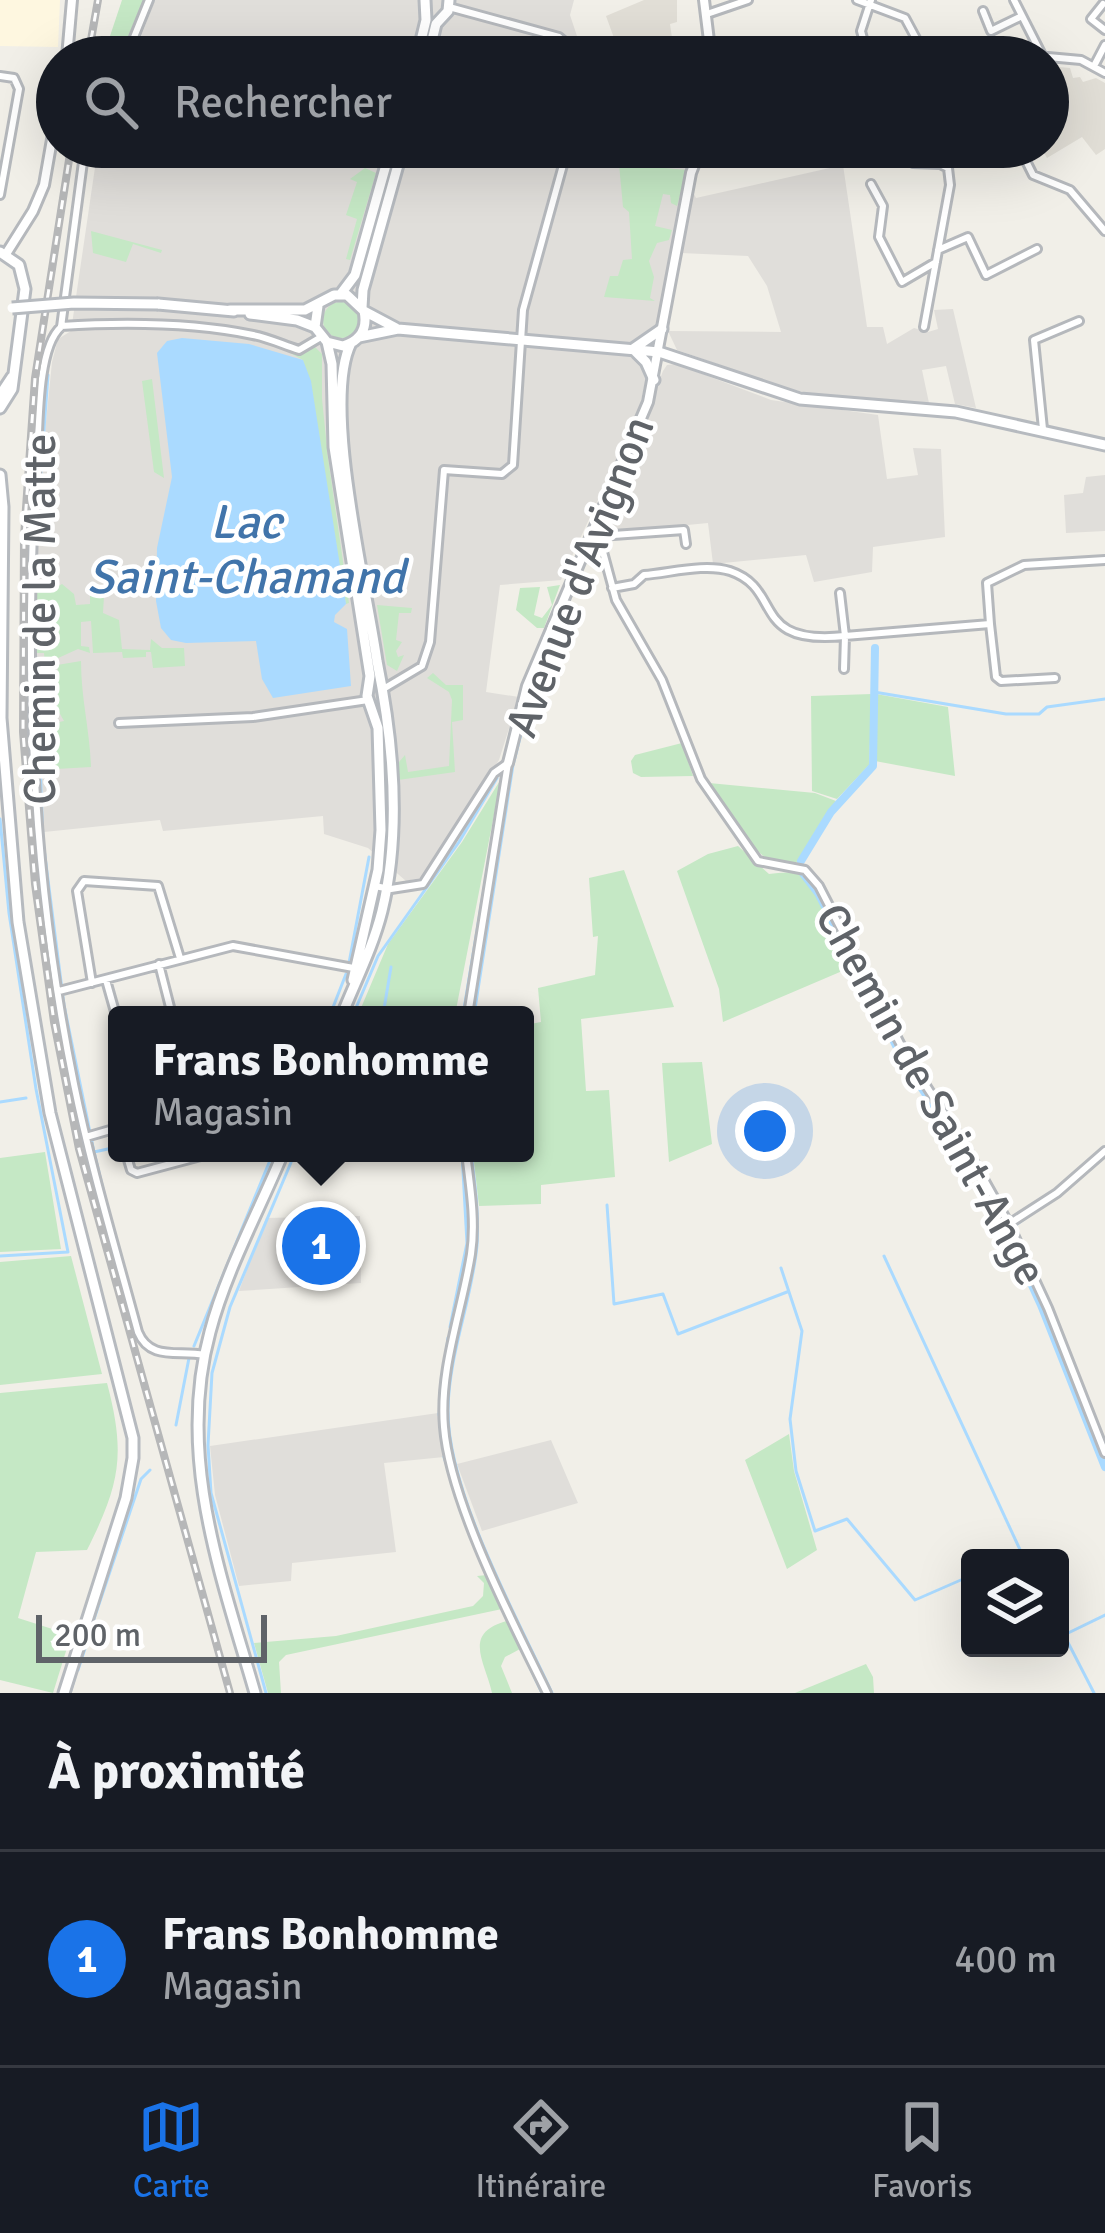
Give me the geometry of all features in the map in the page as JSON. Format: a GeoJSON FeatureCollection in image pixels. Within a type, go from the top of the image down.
{"type":"FeatureCollection","features":[{"type":"Feature","properties":{"kind":"main road"},"geometry":{"type":"LineString","coordinates":[[420,36],[425,3],[447,8],[433,36]]}},
{"type":"Feature","properties":{"kind":"main road"},"geometry":{"type":"LineString","coordinates":[[340,295],[356,275],[385,168]]}},
{"type":"Feature","properties":{"kind":"main road"},"geometry":{"type":"LineString","coordinates":[[345,1006],[380,887],[393,799],[340,418],[342,368],[365,325],[363,290],[397,168]]}},
{"type":"Feature","properties":{"kind":"main road"},"geometry":{"type":"LineString","coordinates":[[0,408],[12,389],[25,281],[19,266],[3,253]]}},
{"type":"Feature","properties":{"kind":"main road"},"geometry":{"type":"LineString","coordinates":[[230,310],[304,310],[340,295],[353,298],[398,329]]}},
{"type":"Feature","properties":{"kind":"main road"},"geometry":{"type":"LineString","coordinates":[[0,310],[74,303],[158,304],[297,320],[321,336],[355,340],[398,329],[659,352],[800,399],[956,412],[1105,445]]}},
{"type":"Feature","properties":{"kind":"main road"},"geometry":{"type":"LineString","coordinates":[[318,306],[321,336],[332,364],[334,447],[377,694]]}},
{"type":"Feature","properties":{"kind":"main road"},"geometry":{"type":"LineString","coordinates":[[633,349],[662,328]]}},
{"type":"Feature","properties":{"kind":"main road"},"geometry":{"type":"LineString","coordinates":[[633,349],[654,380]]}},
{"type":"Feature","properties":{"kind":"main road"},"geometry":{"type":"LineString","coordinates":[[0,395],[15,372]]}},
{"type":"Feature","properties":{"kind":"main road"},"geometry":{"type":"LineString","coordinates":[[0,475],[1,718],[18,922],[55,1133],[133,1438],[126,1498],[64,1693]]}},
{"type":"Feature","properties":{"kind":"main road"},"geometry":{"type":"LineString","coordinates":[[255,1693],[201,1495],[197,1420],[204,1355],[222,1298],[279,1162]]}},
{"type":"Feature","properties":{"kind":"street"},"geometry":{"type":"LineString","coordinates":[[69,36],[72,0]]}},
{"type":"Feature","properties":{"kind":"street"},"geometry":{"type":"LineString","coordinates":[[134,36],[149,0]]}},
{"type":"Feature","properties":{"kind":"street"},"geometry":{"type":"LineString","coordinates":[[704,0],[709,36]]}},
{"type":"Feature","properties":{"kind":"street"},"geometry":{"type":"LineString","coordinates":[[707,14],[748,0]]}},
{"type":"Feature","properties":{"kind":"street"},"geometry":{"type":"LineString","coordinates":[[857,0],[905,18],[915,36]]}},
{"type":"Feature","properties":{"kind":"street"},"geometry":{"type":"LineString","coordinates":[[1014,0],[1034,36]]}},
{"type":"Feature","properties":{"kind":"street"},"geometry":{"type":"LineString","coordinates":[[862,36],[870,2]]}},
{"type":"Feature","properties":{"kind":"street"},"geometry":{"type":"LineString","coordinates":[[1103,4],[1091,19],[1105,30]]}},
{"type":"Feature","properties":{"kind":"street"},"geometry":{"type":"LineString","coordinates":[[447,8],[555,36]]}},
{"type":"Feature","properties":{"kind":"street"},"geometry":{"type":"LineString","coordinates":[[982,11],[992,31],[1022,16]]}},
{"type":"Feature","properties":{"kind":"street"},"geometry":{"type":"LineString","coordinates":[[1094,66],[1105,45]]}},
{"type":"Feature","properties":{"kind":"street"},"geometry":{"type":"LineString","coordinates":[[1069,58],[1105,73]]}},
{"type":"Feature","properties":{"kind":"street"},"geometry":{"type":"LineString","coordinates":[[0,76],[14,78],[20,89],[0,195]]}},
{"type":"Feature","properties":{"kind":"street"},"geometry":{"type":"LineString","coordinates":[[3,253],[33,211],[47,168]]}},
{"type":"Feature","properties":{"kind":"street","name":"Chemin de la Matte"},"geometry":{"type":"LineString","coordinates":[[82,168],[61,327],[50,341],[41,399],[30,639],[35,797],[59,991],[86,1137],[143,1343],[154,1352],[204,1355]]}},
{"type":"Feature","properties":{"kind":"street"},"geometry":{"type":"LineString","coordinates":[[119,723],[258,717],[377,694],[422,666],[430,642],[443,470],[502,474],[513,465],[523,310],[562,168]]}},
{"type":"Feature","properties":{"kind":"street","name":"Avenue d'Avignon"},"geometry":{"type":"LineString","coordinates":[[469,1006],[508,763],[527,686],[633,440],[654,380],[693,168]]}},
{"type":"Feature","properties":{"kind":"street"},"geometry":{"type":"LineString","coordinates":[[924,327],[950,185],[947,168]]}},
{"type":"Feature","properties":{"kind":"street"},"geometry":{"type":"LineString","coordinates":[[1029,168],[1033,175],[1070,190],[1105,231]]}},
{"type":"Feature","properties":{"kind":"street"},"geometry":{"type":"LineString","coordinates":[[871,184],[883,206],[879,238],[902,282],[936,262]]}},
{"type":"Feature","properties":{"kind":"street"},"geometry":{"type":"LineString","coordinates":[[938,250],[968,237],[986,275],[1037,249]]}},
{"type":"Feature","properties":{"kind":"street"},"geometry":{"type":"LineString","coordinates":[[1043,433],[1034,340],[1079,321]]}},
{"type":"Feature","properties":{"kind":"street"},"geometry":{"type":"LineString","coordinates":[[61,327],[143,322],[200,326],[254,335],[299,350],[321,336]]}},
{"type":"Feature","properties":{"kind":"street","name":"Chemin de Saint-Ange"},"geometry":{"type":"LineString","coordinates":[[594,523],[612,589],[662,680],[710,794],[758,861],[805,870],[819,886],[906,1055],[1010,1225],[1105,1453]]}},
{"type":"Feature","properties":{"kind":"street"},"geometry":{"type":"LineString","coordinates":[[599,536],[684,530],[686,544]]}},
{"type":"Feature","properties":{"kind":"street"},"geometry":{"type":"LineString","coordinates":[[1055,678],[1001,681],[996,677],[987,584],[1024,565],[1105,560]]}},
{"type":"Feature","properties":{"kind":"street"},"geometry":{"type":"LineString","coordinates":[[612,589],[634,584],[644,575],[728,570],[752,586],[771,614],[794,635],[814,639],[990,624]]}},
{"type":"Feature","properties":{"kind":"street"},"geometry":{"type":"LineString","coordinates":[[840,592],[844,669]]}},
{"type":"Feature","properties":{"kind":"street"},"geometry":{"type":"LineString","coordinates":[[380,887],[423,884],[494,773],[508,763]]}},
{"type":"Feature","properties":{"kind":"street"},"geometry":{"type":"LineString","coordinates":[[92,983],[77,891],[84,881],[158,886],[180,958]]}},
{"type":"Feature","properties":{"kind":"street"},"geometry":{"type":"LineString","coordinates":[[59,991],[233,946],[359,969]]}},
{"type":"Feature","properties":{"kind":"street"},"geometry":{"type":"LineString","coordinates":[[159,964],[170,1006]]}},
{"type":"Feature","properties":{"kind":"street"},"geometry":{"type":"LineString","coordinates":[[106,980],[113,1006]]}},
{"type":"Feature","properties":{"kind":"street"},"geometry":{"type":"LineString","coordinates":[[86,1137],[108,1131]]}},
{"type":"Feature","properties":{"kind":"street"},"geometry":{"type":"LineString","coordinates":[[1010,1225],[1057,1193],[1105,1151]]}},
{"type":"Feature","properties":{"kind":"street"},"geometry":{"type":"LineString","coordinates":[[128,1162],[137,1173],[178,1162]]}},
{"type":"Feature","properties":{"kind":"street"},"geometry":{"type":"LineString","coordinates":[[467,1162],[471,1251],[454,1333],[443,1424],[458,1486],[480,1546],[548,1693]]}},
{"type":"Feature","properties":{"kind":"shaded area"},"geometry":{"type":"Polygon","coordinates":[[[0,0],[60,0],[58,36],[36,36],[36,47],[0,46],[0,0]]]}},
{"type":"Feature","properties":{"kind":"shaded area"},"geometry":{"type":"Polygon","coordinates":[[[155,0],[574,0],[570,15],[577,36],[141,36],[155,0]]]}},
{"type":"Feature","properties":{"kind":"shaded area"},"geometry":{"type":"Polygon","coordinates":[[[644,0],[677,0],[672,36],[613,36],[606,16],[644,0]]]}},
{"type":"Feature","properties":{"kind":"shaded area"},"geometry":{"type":"Polygon","coordinates":[[[1069,68],[1073,78],[1105,83],[1105,149],[1096,155],[1082,137],[1069,145],[1069,68]]]}},
{"type":"Feature","properties":{"kind":"shaded area"},"geometry":{"type":"Polygon","coordinates":[[[95,168],[690,168],[639,411],[561,580],[500,585],[486,692],[519,697],[499,760],[432,867],[420,878],[406,881],[368,848],[324,834],[323,816],[163,831],[160,820],[44,832],[33,690],[35,533],[52,362],[58,339],[71,331],[95,168]]]}},
{"type":"Feature","properties":{"kind":"shaded area"},"geometry":{"type":"Polygon","coordinates":[[[843,168],[867,327],[883,327],[887,344],[914,328],[938,329],[934,310],[953,309],[976,408],[955,404],[946,366],[922,370],[929,403],[848,401],[789,389],[677,350],[668,331],[781,332],[767,286],[748,256],[681,253],[693,192],[696,198],[843,168]]]}},
{"type":"Feature","properties":{"kind":"shaded area"},"geometry":{"type":"Polygon","coordinates":[[[676,364],[771,400],[878,415],[887,479],[918,475],[913,448],[941,449],[945,537],[873,547],[872,572],[814,582],[806,555],[713,564],[708,523],[605,533],[605,520],[663,371],[676,364]]]}},
{"type":"Feature","properties":{"kind":"shaded area"},"geometry":{"type":"Polygon","coordinates":[[[1105,475],[1105,531],[1066,533],[1064,495],[1083,493],[1086,477],[1105,475]]]}},
{"type":"Feature","properties":{"kind":"shaded area"},"geometry":{"type":"Polygon","coordinates":[[[360,1216],[361,1283],[239,1291],[266,1218],[360,1216]]]}},
{"type":"Feature","properties":{"kind":"shaded area"},"geometry":{"type":"Polygon","coordinates":[[[438,1413],[444,1457],[384,1463],[396,1552],[292,1563],[291,1581],[239,1586],[215,1495],[210,1446],[438,1413]]]}},
{"type":"Feature","properties":{"kind":"shaded area"},"geometry":{"type":"Polygon","coordinates":[[[551,1440],[578,1503],[482,1531],[457,1464],[551,1440]]]}},
{"type":"Feature","properties":{"kind":"green space"},"geometry":{"type":"Polygon","coordinates":[[[122,0],[144,0],[128,36],[110,36],[122,0]]]}},
{"type":"Feature","properties":{"kind":"green space"},"geometry":{"type":"Polygon","coordinates":[[[365,168],[376,173],[350,260],[346,259],[357,219],[346,215],[357,182],[350,179],[365,168]]]}},
{"type":"Feature","properties":{"kind":"green space"},"geometry":{"type":"Polygon","coordinates":[[[619,168],[687,170],[677,206],[670,195],[663,194],[655,226],[672,230],[669,240],[657,243],[649,261],[654,277],[650,298],[655,301],[604,297],[610,276],[618,276],[623,260],[632,259],[629,212],[623,207],[619,168]]]}},
{"type":"Feature","properties":{"kind":"green space"},"geometry":{"type":"Polygon","coordinates":[[[91,231],[162,250],[133,244],[126,262],[93,253],[91,231]]]}},
{"type":"Feature","properties":{"kind":"green space"},"geometry":{"type":"Polygon","coordinates":[[[341,302],[353,308],[359,320],[353,332],[341,338],[329,332],[323,320],[329,308],[341,302]]]}},
{"type":"Feature","properties":{"kind":"green space"},"geometry":{"type":"Polygon","coordinates":[[[314,346],[322,354],[322,399],[346,604],[303,360],[290,353],[304,353],[314,346]]]}},
{"type":"Feature","properties":{"kind":"green space"},"geometry":{"type":"Polygon","coordinates":[[[152,379],[164,478],[154,472],[142,381],[152,379]]]}},
{"type":"Feature","properties":{"kind":"green space"},"geometry":{"type":"Polygon","coordinates":[[[62,584],[74,594],[76,605],[90,604],[90,586],[97,586],[104,596],[103,613],[119,620],[122,649],[150,650],[151,639],[162,648],[184,648],[185,666],[153,668],[151,652],[146,657],[123,658],[122,652],[93,653],[91,621],[81,622],[81,646],[89,647],[90,653],[78,649],[45,664],[44,653],[36,653],[37,586],[53,589],[62,584]]]}},
{"type":"Feature","properties":{"kind":"green space"},"geometry":{"type":"Polygon","coordinates":[[[560,585],[544,628],[537,628],[516,610],[520,588],[540,587],[534,615],[542,618],[552,605],[547,587],[560,585]]]}},
{"type":"Feature","properties":{"kind":"green space"},"geometry":{"type":"Polygon","coordinates":[[[377,605],[412,608],[411,613],[399,613],[396,640],[402,642],[396,651],[398,657],[404,655],[397,671],[387,665],[377,605]]]}},
{"type":"Feature","properties":{"kind":"green space"},"geometry":{"type":"Polygon","coordinates":[[[81,661],[91,767],[39,770],[36,727],[64,721],[51,698],[49,683],[59,679],[57,665],[81,661]]]}},
{"type":"Feature","properties":{"kind":"green space"},"geometry":{"type":"Polygon","coordinates":[[[433,673],[446,685],[463,685],[463,720],[452,722],[455,772],[398,780],[399,762],[405,755],[408,772],[449,766],[452,700],[449,692],[427,678],[433,673]]]}},
{"type":"Feature","properties":{"kind":"green space"},"geometry":{"type":"Polygon","coordinates":[[[872,694],[869,765],[837,799],[812,791],[811,696],[872,694]]]}},
{"type":"Feature","properties":{"kind":"green space"},"geometry":{"type":"Polygon","coordinates":[[[876,694],[948,707],[955,776],[875,761],[876,694]]]}},
{"type":"Feature","properties":{"kind":"green space"},"geometry":{"type":"Polygon","coordinates":[[[682,743],[693,776],[633,773],[635,755],[682,743]]]}},
{"type":"Feature","properties":{"kind":"green space"},"geometry":{"type":"Polygon","coordinates":[[[501,779],[457,1006],[362,1006],[388,944],[501,779]]]}},
{"type":"Feature","properties":{"kind":"green space"},"geometry":{"type":"Polygon","coordinates":[[[709,783],[815,793],[836,801],[796,863],[773,864],[749,844],[709,783]]]}},
{"type":"Feature","properties":{"kind":"green space"},"geometry":{"type":"Polygon","coordinates":[[[738,846],[769,874],[795,873],[806,880],[854,966],[723,1022],[719,989],[677,871],[708,854],[738,846]]]}},
{"type":"Feature","properties":{"kind":"green space"},"geometry":{"type":"Polygon","coordinates":[[[624,870],[674,1007],[581,1019],[586,1091],[609,1090],[615,1177],[541,1185],[541,1204],[479,1206],[474,1162],[534,1162],[534,1023],[541,1022],[538,988],[595,975],[598,936],[593,937],[589,878],[624,870]]]}},
{"type":"Feature","properties":{"kind":"green space"},"geometry":{"type":"Polygon","coordinates":[[[702,1062],[712,1144],[669,1162],[662,1063],[702,1062]]]}},
{"type":"Feature","properties":{"kind":"green space"},"geometry":{"type":"Polygon","coordinates":[[[45,1152],[61,1249],[0,1252],[0,1158],[45,1152]]]}},
{"type":"Feature","properties":{"kind":"green space"},"geometry":{"type":"Polygon","coordinates":[[[71,1256],[102,1374],[0,1385],[0,1262],[71,1256]]]}},
{"type":"Feature","properties":{"kind":"green space"},"geometry":{"type":"Polygon","coordinates":[[[107,1383],[118,1450],[107,1506],[87,1550],[36,1552],[18,1618],[71,1635],[53,1693],[0,1680],[0,1393],[107,1383]]]}},
{"type":"Feature","properties":{"kind":"green space"},"geometry":{"type":"Polygon","coordinates":[[[789,1434],[794,1471],[817,1550],[787,1569],[745,1460],[789,1434]]]}},
{"type":"Feature","properties":{"kind":"green space"},"geometry":{"type":"Polygon","coordinates":[[[487,1575],[502,1609],[286,1655],[279,1662],[281,1693],[268,1693],[254,1643],[336,1636],[473,1606],[483,1596],[484,1583],[477,1576],[487,1575]]]}},
{"type":"Feature","properties":{"kind":"green space"},"geometry":{"type":"Polygon","coordinates":[[[507,1621],[520,1649],[505,1657],[501,1666],[512,1693],[492,1693],[480,1641],[493,1626],[507,1621]]]}},
{"type":"Feature","properties":{"kind":"green space"},"geometry":{"type":"Polygon","coordinates":[[[866,1664],[874,1693],[795,1693],[866,1664]]]}},
{"type":"Feature","properties":{"kind":"water","name":"Lac Saint-Chamand"},"geometry":{"type":"Polygon","coordinates":[[[167,341],[249,344],[303,360],[311,381],[346,604],[334,622],[347,629],[351,686],[273,698],[262,679],[256,641],[186,643],[171,640],[161,628],[156,601],[157,548],[172,477],[157,353],[167,341]]]}},
{"type":"Feature","properties":{"kind":"waterway"},"geometry":{"type":"LineString","coordinates":[[35,553],[48,375]]}},
{"type":"Feature","properties":{"kind":"waterway"},"geometry":{"type":"LineString","coordinates":[[475,1006],[513,765],[529,703],[576,581]]}},
{"type":"Feature","properties":{"kind":"waterway"},"geometry":{"type":"LineString","coordinates":[[34,617],[43,841],[64,1005],[94,1152]]}},
{"type":"Feature","properties":{"kind":"waterway"},"geometry":{"type":"LineString","coordinates":[[801,861],[831,812],[873,766],[875,648]]}},
{"type":"Feature","properties":{"kind":"waterway"},"geometry":{"type":"LineString","coordinates":[[874,692],[1006,714],[1039,714],[1047,707],[1105,699]]}},
{"type":"Feature","properties":{"kind":"waterway"},"geometry":{"type":"LineString","coordinates":[[357,1006],[378,956],[459,842],[497,778]]}},
{"type":"Feature","properties":{"kind":"waterway"},"geometry":{"type":"LineString","coordinates":[[464,1006],[501,786]]}},
{"type":"Feature","properties":{"kind":"waterway"},"geometry":{"type":"LineString","coordinates":[[0,819],[36,1089],[68,1252],[0,1256]]}},
{"type":"Feature","properties":{"kind":"waterway"},"geometry":{"type":"LineString","coordinates":[[349,963],[369,857]]}},
{"type":"Feature","properties":{"kind":"waterway"},"geometry":{"type":"LineString","coordinates":[[802,872],[853,961]]}},
{"type":"Feature","properties":{"kind":"waterway"},"geometry":{"type":"LineString","coordinates":[[384,1006],[391,967]]}},
{"type":"Feature","properties":{"kind":"waterway"},"geometry":{"type":"LineString","coordinates":[[334,1006],[346,974]]}},
{"type":"Feature","properties":{"kind":"waterway"},"geometry":{"type":"LineString","coordinates":[[862,976],[902,1058],[944,1122]]}},
{"type":"Feature","properties":{"kind":"waterway"},"geometry":{"type":"LineString","coordinates":[[0,1102],[26,1098]]}},
{"type":"Feature","properties":{"kind":"waterway"},"geometry":{"type":"LineString","coordinates":[[956,1139],[978,1175]]}},
{"type":"Feature","properties":{"kind":"waterway"},"geometry":{"type":"LineString","coordinates":[[107,1205],[94,1152],[108,1149]]}},
{"type":"Feature","properties":{"kind":"waterway"},"geometry":{"type":"LineString","coordinates":[[194,1346],[269,1162]]}},
{"type":"Feature","properties":{"kind":"waterway"},"geometry":{"type":"LineString","coordinates":[[266,1693],[211,1493],[208,1445],[212,1373],[230,1307],[291,1162]]}},
{"type":"Feature","properties":{"kind":"waterway"},"geometry":{"type":"LineString","coordinates":[[450,1327],[467,1243],[462,1162]]}},
{"type":"Feature","properties":{"kind":"waterway"},"geometry":{"type":"LineString","coordinates":[[472,1162],[477,1245],[449,1388],[451,1442],[471,1515],[552,1693]]}},
{"type":"Feature","properties":{"kind":"waterway"},"geometry":{"type":"LineString","coordinates":[[1063,1183],[1076,1172]]}},
{"type":"Feature","properties":{"kind":"waterway"},"geometry":{"type":"LineString","coordinates":[[1017,1224],[1054,1198]]}},
{"type":"Feature","properties":{"kind":"waterway"},"geometry":{"type":"LineString","coordinates":[[607,1205],[614,1304],[663,1294],[678,1334],[787,1292]]}},
{"type":"Feature","properties":{"kind":"waterway"},"geometry":{"type":"LineString","coordinates":[[997,1209],[1105,1467]]}},
{"type":"Feature","properties":{"kind":"waterway"},"geometry":{"type":"LineString","coordinates":[[884,1256],[1020,1549]]}},
{"type":"Feature","properties":{"kind":"waterway"},"geometry":{"type":"LineString","coordinates":[[781,1268],[802,1331],[790,1419],[796,1471],[815,1531],[847,1519],[915,1600],[961,1580]]}},
{"type":"Feature","properties":{"kind":"waterway"},"geometry":{"type":"LineString","coordinates":[[439,1415],[448,1338]]}},
{"type":"Feature","properties":{"kind":"waterway"},"geometry":{"type":"LineString","coordinates":[[176,1425],[189,1358]]}},
{"type":"Feature","properties":{"kind":"waterway"},"geometry":{"type":"LineString","coordinates":[[444,1457],[467,1526]]}},
{"type":"Feature","properties":{"kind":"waterway"},"geometry":{"type":"LineString","coordinates":[[94,1619],[141,1479],[150,1470]]}},
{"type":"Feature","properties":{"kind":"waterway"},"geometry":{"type":"LineString","coordinates":[[502,1608],[542,1693]]}},
{"type":"Feature","properties":{"kind":"waterway"},"geometry":{"type":"LineString","coordinates":[[1069,1633],[1105,1615]]}},
{"type":"Feature","properties":{"kind":"waterway"},"geometry":{"type":"LineString","coordinates":[[78,1670],[91,1630]]}},
{"type":"Feature","properties":{"kind":"waterway"},"geometry":{"type":"LineString","coordinates":[[1069,1644],[1094,1693]]}},
{"type":"Feature","properties":{"kind":"waterway"},"geometry":{"type":"LineString","coordinates":[[70,1693],[75,1677]]}},
{"type":"Feature","properties":{"kind":"railway"},"geometry":{"type":"LineString","coordinates":[[92,36],[98,0]]}},
{"type":"Feature","properties":{"kind":"railway"},"geometry":{"type":"LineString","coordinates":[[68,168],[35,378],[24,537],[23,732],[35,884],[54,1022],[79,1149],[230,1693]]}},
{"type":"Feature","properties":{"kind":"place","name":"Frans Bonhomme"},"geometry":{"type":"Point","coordinates":[321,1246]}}]}
